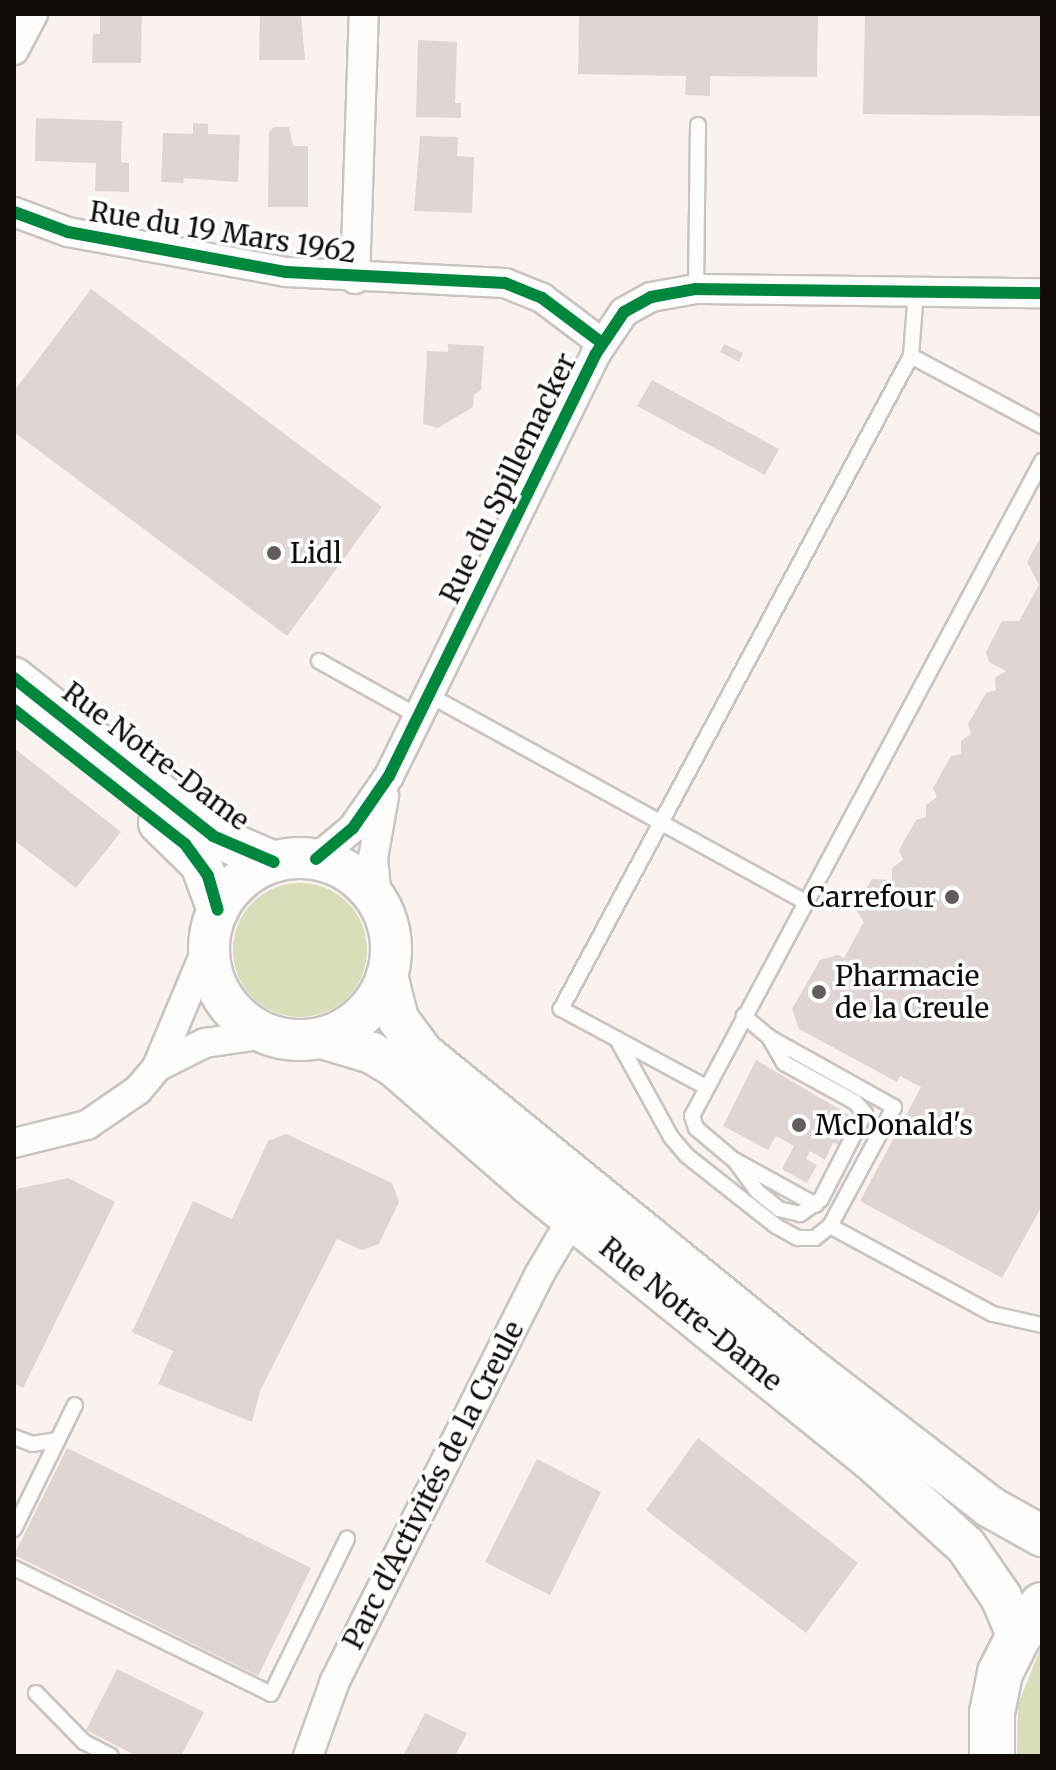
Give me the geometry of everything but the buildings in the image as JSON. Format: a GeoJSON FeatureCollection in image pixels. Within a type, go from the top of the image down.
{"type":"FeatureCollection","features":[{"type":"Feature","properties":{"kind":"highway"},"geometry":{"type":"LineString","coordinates":[[992,1756],[995,1693],[1030,1621]]}},
{"type":"Feature","properties":{"kind":"main road","name":"Rue Notre-Dame"},"geometry":{"type":"LineString","coordinates":[[14,678],[213,836],[274,862]]}},
{"type":"Feature","properties":{"kind":"main road","name":"Rue Notre-Dame"},"geometry":{"type":"LineString","coordinates":[[14,710],[185,844],[208,876],[214,927]]}},
{"type":"Feature","properties":{"kind":"main road"},"geometry":{"type":"LineString","coordinates":[[316,859],[346,870],[377,900],[391,942],[387,975],[363,1015],[322,1038],[299,1041],[266,1034],[237,1016],[223,998],[211,966],[214,927],[237,884],[274,862],[316,859]]}},
{"type":"Feature","properties":{"kind":"main road","name":"Rue Notre-Dame"},"geometry":{"type":"LineString","coordinates":[[387,975],[398,1019],[423,1053],[811,1369],[990,1507],[1042,1536]]}},
{"type":"Feature","properties":{"kind":"main road","name":"Rue Notre-Dame"},"geometry":{"type":"LineString","coordinates":[[322,1038],[372,1053],[395,1067],[572,1219],[938,1518],[1030,1621]]}},
{"type":"Feature","properties":{"kind":"street"},"geometry":{"type":"LineString","coordinates":[[14,50],[33,14]]}},
{"type":"Feature","properties":{"kind":"street"},"geometry":{"type":"LineString","coordinates":[[355,279],[364,14]]}},
{"type":"Feature","properties":{"kind":"street","name":"Rue du 19 Mars 1962"},"geometry":{"type":"LineString","coordinates":[[14,212],[68,232],[286,272],[355,279],[514,285],[552,304],[602,343]]}},
{"type":"Feature","properties":{"kind":"street","name":"Rue du Spillemacker"},"geometry":{"type":"LineString","coordinates":[[316,859],[353,828],[389,776],[602,343],[618,317],[663,293],[696,289],[1042,293]]}},
{"type":"Feature","properties":{"kind":"street","name":"Rue du Spillemacker"},"geometry":{"type":"LineString","coordinates":[[377,900],[374,844],[389,776]]}},
{"type":"Feature","properties":{"kind":"street"},"geometry":{"type":"LineString","coordinates":[[157,1067],[214,927]]}},
{"type":"Feature","properties":{"kind":"street"},"geometry":{"type":"LineString","coordinates":[[14,1143],[106,1117],[157,1067],[205,1043],[266,1034]]}},
{"type":"Feature","properties":{"kind":"street","name":"Parc d'Activités de la Creule"},"geometry":{"type":"LineString","coordinates":[[308,1756],[342,1668],[532,1289],[572,1219]]}},
{"type":"Feature","properties":{"kind":"lane"},"geometry":{"type":"LineString","coordinates":[[696,289],[698,125]]}},
{"type":"Feature","properties":{"kind":"lane"},"geometry":{"type":"LineString","coordinates":[[706,1087],[561,1009],[911,356],[916,291]]}},
{"type":"Feature","properties":{"kind":"lane"},"geometry":{"type":"LineString","coordinates":[[911,356],[1042,426]]}},
{"type":"Feature","properties":{"kind":"lane"},"geometry":{"type":"LineString","coordinates":[[769,1037],[784,1063],[855,1102],[865,1113],[816,1205],[735,1161],[693,1122],[706,1087],[1042,461]]}},
{"type":"Feature","properties":{"kind":"lane"},"geometry":{"type":"LineString","coordinates":[[319,661],[423,706],[661,823],[805,902]]}},
{"type":"Feature","properties":{"kind":"lane"},"geometry":{"type":"LineString","coordinates":[[617,1039],[671,1137],[686,1155],[789,1234],[815,1238],[830,1226],[894,1107],[769,1037],[744,1016]]}},
{"type":"Feature","properties":{"kind":"lane"},"geometry":{"type":"LineString","coordinates":[[830,1226],[993,1314],[1042,1325]]}},
{"type":"Feature","properties":{"kind":"lane"},"geometry":{"type":"LineString","coordinates":[[14,1529],[75,1405]]}},
{"type":"Feature","properties":{"kind":"lane"},"geometry":{"type":"LineString","coordinates":[[14,1437],[32,1444],[57,1440]]}},
{"type":"Feature","properties":{"kind":"lane"},"geometry":{"type":"LineString","coordinates":[[14,1568],[271,1694],[347,1539]]}},
{"type":"Feature","properties":{"kind":"lane"},"geometry":{"type":"LineString","coordinates":[[36,1693],[73,1733],[111,1756]]}},
{"type":"Feature","properties":{"kind":"green space"},"geometry":{"type":"Polygon","coordinates":[[[300,883],[326,888],[347,903],[362,924],[367,950],[362,976],[347,997],[326,1012],[300,1017],[274,1012],[253,997],[238,976],[233,950],[238,924],[253,903],[274,888],[300,883]]]}},
{"type":"Feature","properties":{"kind":"green space"},"geometry":{"type":"Polygon","coordinates":[[[1042,1644],[1042,1756],[1017,1756],[1018,1705],[1042,1644]]]}},
{"type":"Feature","properties":{"kind":"cycle path"},"geometry":{"type":"LineString","coordinates":[[14,212],[68,232],[286,272],[505,283],[542,298],[602,343]]}},
{"type":"Feature","properties":{"kind":"cycle path"},"geometry":{"type":"LineString","coordinates":[[316,859],[353,828],[389,776],[595,355],[624,312],[651,297],[696,289],[1042,293]]}},
{"type":"Feature","properties":{"kind":"cycle path"},"geometry":{"type":"LineString","coordinates":[[14,678],[213,836],[274,862]]}},
{"type":"Feature","properties":{"kind":"cycle path"},"geometry":{"type":"LineString","coordinates":[[14,710],[185,844],[208,876],[218,910]]}},
{"type":"Feature","properties":{"kind":"place","name":"Lidl"},"geometry":{"type":"Point","coordinates":[274,553]}},
{"type":"Feature","properties":{"kind":"place","name":"Carrefour"},"geometry":{"type":"Point","coordinates":[952,897]}},
{"type":"Feature","properties":{"kind":"place","name":"Pharmacie de la Creule"},"geometry":{"type":"Point","coordinates":[819,992]}},
{"type":"Feature","properties":{"kind":"place","name":"McDonald's"},"geometry":{"type":"Point","coordinates":[799,1125]}}]}
